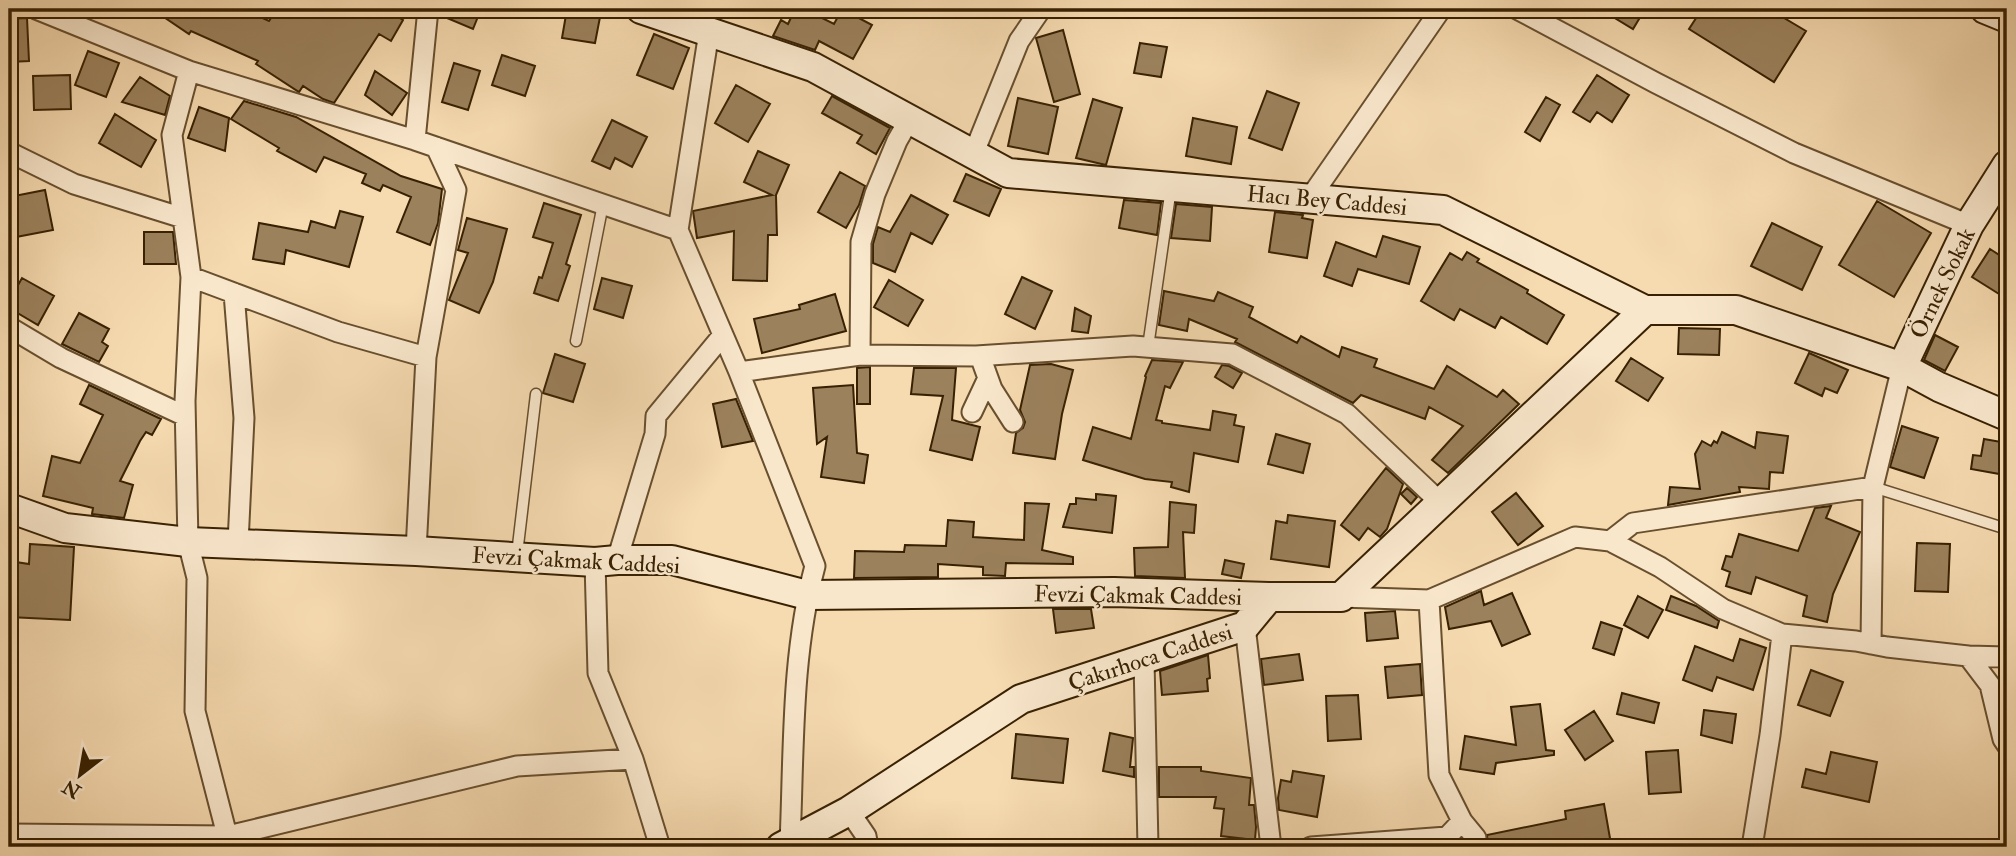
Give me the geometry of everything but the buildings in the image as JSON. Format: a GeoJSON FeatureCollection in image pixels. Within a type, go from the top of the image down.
{"type":"FeatureCollection","features":[{"type":"Feature","properties":{"kind":"street"},"geometry":{"type":"LineString","coordinates":[[36,9],[59,13],[189,71],[415,140],[678,230]]}},
{"type":"Feature","properties":{"kind":"street"},"geometry":{"type":"LineString","coordinates":[[415,140],[428,9]]}},
{"type":"Feature","properties":{"kind":"street","name":"Hacı Bey Caddesi"},"geometry":{"type":"LineString","coordinates":[[641,9],[813,67],[1008,173],[1443,209],[1645,310],[1736,310],[1902,367],[1939,387],[2007,416]]}},
{"type":"Feature","properties":{"kind":"street"},"geometry":{"type":"LineString","coordinates":[[973,155],[1019,41],[1041,9]]}},
{"type":"Feature","properties":{"kind":"street"},"geometry":{"type":"LineString","coordinates":[[1310,198],[1441,9]]}},
{"type":"Feature","properties":{"kind":"street"},"geometry":{"type":"LineString","coordinates":[[1517,9],[1794,153],[1969,225]]}},
{"type":"Feature","properties":{"kind":"street"},"geometry":{"type":"LineString","coordinates":[[1985,9],[2007,18]]}},
{"type":"Feature","properties":{"kind":"street"},"geometry":{"type":"LineString","coordinates":[[709,32],[678,230],[739,372],[815,566],[807,595],[797,661],[786,845]]}},
{"type":"Feature","properties":{"kind":"street"},"geometry":{"type":"LineString","coordinates":[[189,71],[172,135],[191,277],[185,416],[188,542],[197,578],[195,711],[229,842]]}},
{"type":"Feature","properties":{"kind":"street"},"geometry":{"type":"LineString","coordinates":[[860,355],[861,242],[875,194],[897,141],[909,120]]}},
{"type":"Feature","properties":{"kind":"street"},"geometry":{"type":"LineString","coordinates":[[416,551],[426,357],[456,190],[436,147]]}},
{"type":"Feature","properties":{"kind":"street"},"geometry":{"type":"LineString","coordinates":[[9,152],[74,184],[183,218]]}},
{"type":"Feature","properties":{"kind":"street","name":"Örnek Sokak"},"geometry":{"type":"LineString","coordinates":[[1902,367],[1969,225],[2007,165]]}},
{"type":"Feature","properties":{"kind":"street"},"geometry":{"type":"LineString","coordinates":[[191,277],[338,332],[426,357]]}},
{"type":"Feature","properties":{"kind":"street"},"geometry":{"type":"LineString","coordinates":[[234,293],[244,418],[238,543]]}},
{"type":"Feature","properties":{"kind":"street"},"geometry":{"type":"LineString","coordinates":[[1341,597],[1645,310]]}},
{"type":"Feature","properties":{"kind":"street"},"geometry":{"type":"LineString","coordinates":[[9,327],[61,358],[185,416]]}},
{"type":"Feature","properties":{"kind":"street"},"geometry":{"type":"LineString","coordinates":[[660,847],[633,759],[598,673],[606,561],[655,434],[656,416],[723,335]]}},
{"type":"Feature","properties":{"kind":"street"},"geometry":{"type":"LineString","coordinates":[[739,372],[860,355],[980,356],[1133,346],[1232,354],[1347,414],[1441,503]]}},
{"type":"Feature","properties":{"kind":"street"},"geometry":{"type":"LineString","coordinates":[[980,356],[992,389],[1013,422]]}},
{"type":"Feature","properties":{"kind":"street"},"geometry":{"type":"LineString","coordinates":[[1871,644],[1873,487],[1902,367]]}},
{"type":"Feature","properties":{"kind":"street"},"geometry":{"type":"LineString","coordinates":[[972,412],[988,378]]}},
{"type":"Feature","properties":{"kind":"street"},"geometry":{"type":"LineString","coordinates":[[1610,541],[1633,523],[1873,487]]}},
{"type":"Feature","properties":{"kind":"street","name":"Fevzi Çakmak Caddesi"},"geometry":{"type":"LineString","coordinates":[[9,508],[65,528],[188,542],[606,561],[672,560],[807,595],[1114,592],[1269,597]]}},
{"type":"Feature","properties":{"kind":"street"},"geometry":{"type":"LineString","coordinates":[[1269,597],[1429,600],[1575,537],[1610,541],[1660,567],[1723,609],[1782,634],[1968,656],[2007,657]]}},
{"type":"Feature","properties":{"kind":"street","name":"Çakırhoca Caddesi"},"geometry":{"type":"LineString","coordinates":[[786,845],[849,811],[1021,699],[1245,626],[1269,597]]}},
{"type":"Feature","properties":{"kind":"street"},"geometry":{"type":"LineString","coordinates":[[1429,600],[1439,775],[1462,821],[1476,838],[1476,847]]}},
{"type":"Feature","properties":{"kind":"street"},"geometry":{"type":"LineString","coordinates":[[1245,626],[1270,847]]}},
{"type":"Feature","properties":{"kind":"street"},"geometry":{"type":"LineString","coordinates":[[1752,847],[1770,735],[1782,634]]}},
{"type":"Feature","properties":{"kind":"street"},"geometry":{"type":"LineString","coordinates":[[1968,656],[1990,685],[2003,740],[2007,745]]}},
{"type":"Feature","properties":{"kind":"street"},"geometry":{"type":"LineString","coordinates":[[1144,660],[1148,847]]}},
{"type":"Feature","properties":{"kind":"street"},"geometry":{"type":"LineString","coordinates":[[9,834],[229,842],[517,766],[633,759]]}},
{"type":"Feature","properties":{"kind":"street"},"geometry":{"type":"LineString","coordinates":[[849,811],[866,836],[868,847]]}},
{"type":"Feature","properties":{"kind":"street"},"geometry":{"type":"LineString","coordinates":[[1311,847],[1447,837],[1462,821]]}},
{"type":"Feature","properties":{"kind":"lane"},"geometry":{"type":"LineString","coordinates":[[1148,347],[1172,186]]}},
{"type":"Feature","properties":{"kind":"lane"},"geometry":{"type":"LineString","coordinates":[[576,341],[603,204]]}},
{"type":"Feature","properties":{"kind":"lane"},"geometry":{"type":"LineString","coordinates":[[517,557],[536,394]]}},
{"type":"Feature","properties":{"kind":"lane"},"geometry":{"type":"LineString","coordinates":[[1873,487],[2007,529]]}}]}
